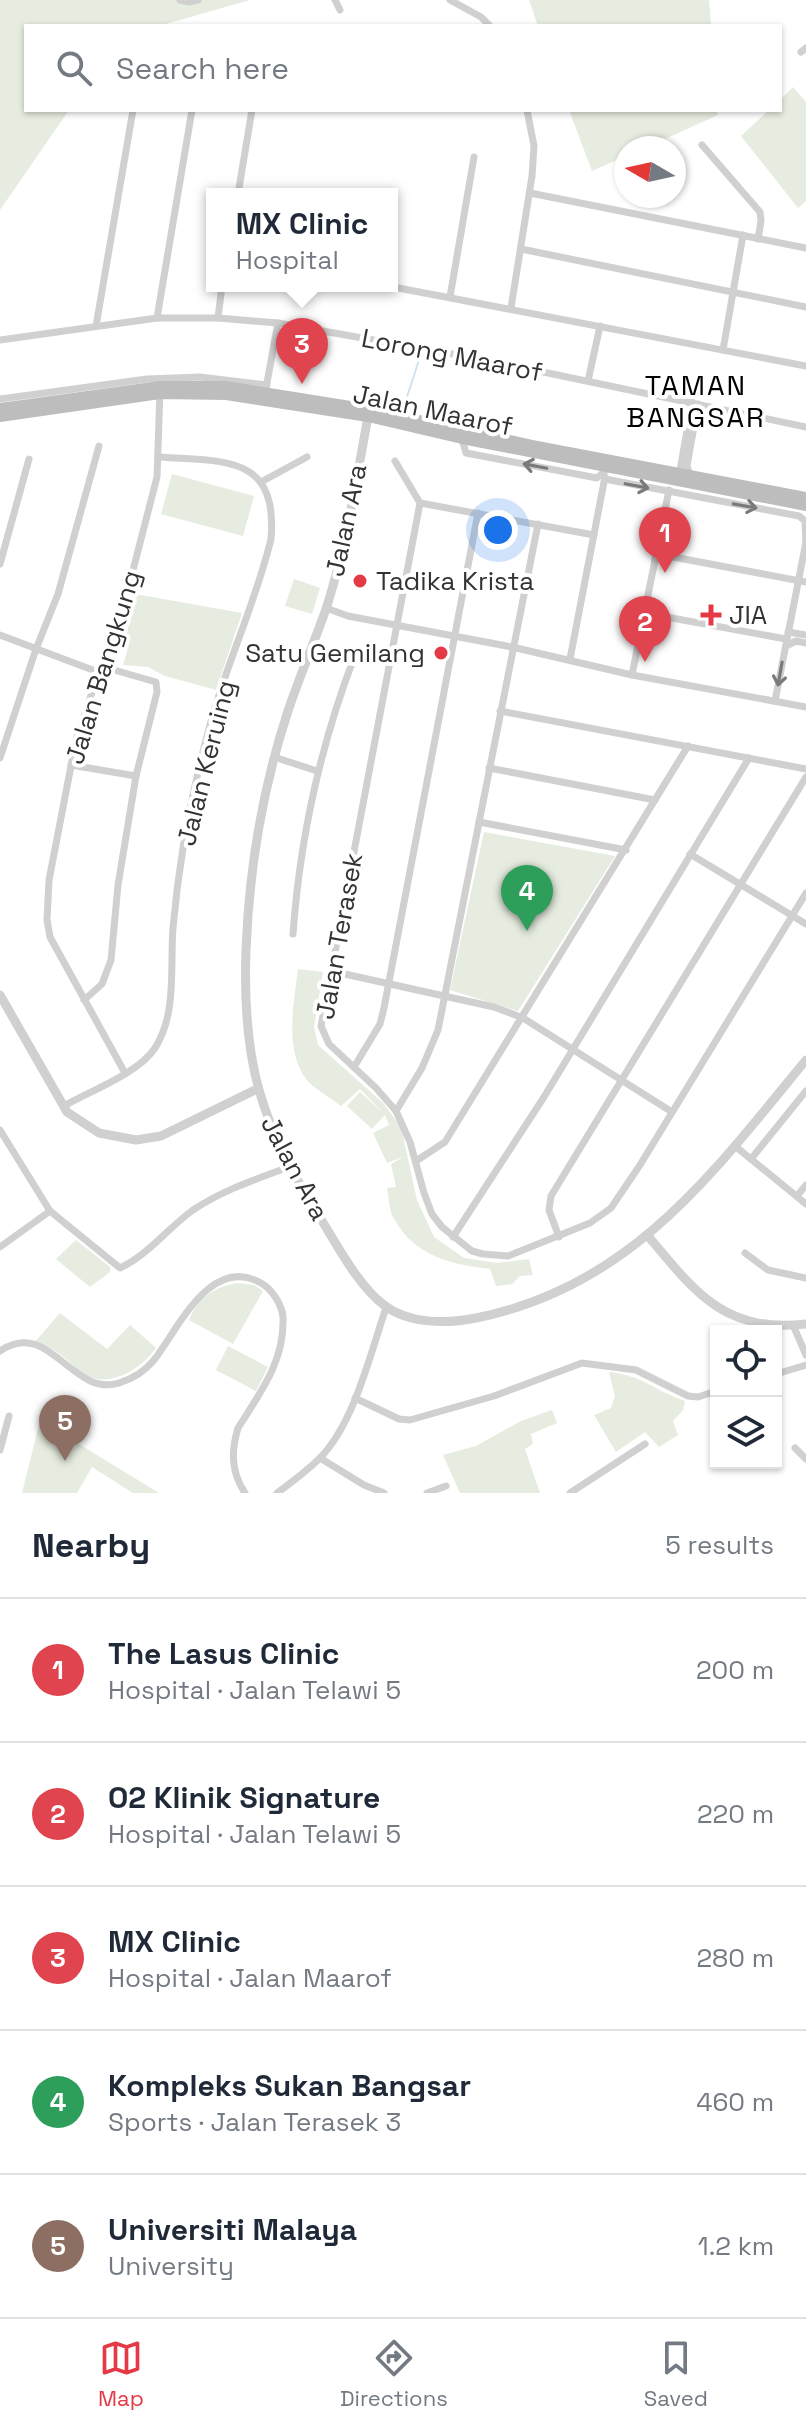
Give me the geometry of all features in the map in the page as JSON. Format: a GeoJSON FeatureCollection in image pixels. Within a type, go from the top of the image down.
{"type":"FeatureCollection","features":[{"type":"Feature","properties":{"kind":"main road","name":"Jalan Maarof"},"geometry":{"type":"LineString","coordinates":[[0,408],[160,390],[226,386],[369,413],[604,471]]}},
{"type":"Feature","properties":{"kind":"main road","name":"Jalan Maarof"},"geometry":{"type":"LineString","coordinates":[[0,417],[160,390]]}},
{"type":"Feature","properties":{"kind":"main road","name":"Jalan Maarof"},"geometry":{"type":"LineString","coordinates":[[369,413],[462,439],[604,471],[676,479],[802,506]]}},
{"type":"Feature","properties":{"kind":"street"},"geometry":{"type":"LineString","coordinates":[[180,0],[198,0]]}},
{"type":"Feature","properties":{"kind":"street"},"geometry":{"type":"LineString","coordinates":[[335,0],[340,10]]}},
{"type":"Feature","properties":{"kind":"street"},"geometry":{"type":"LineString","coordinates":[[450,0],[488,24]]}},
{"type":"Feature","properties":{"kind":"street"},"geometry":{"type":"LineString","coordinates":[[96,326],[133,112]]}},
{"type":"Feature","properties":{"kind":"street"},"geometry":{"type":"LineString","coordinates":[[157,318],[192,112]]}},
{"type":"Feature","properties":{"kind":"street"},"geometry":{"type":"LineString","coordinates":[[239,188],[252,112]]}},
{"type":"Feature","properties":{"kind":"street"},"geometry":{"type":"LineString","coordinates":[[511,308],[530,193],[534,146],[527,112]]}},
{"type":"Feature","properties":{"kind":"street"},"geometry":{"type":"LineString","coordinates":[[702,145],[760,212],[758,239]]}},
{"type":"Feature","properties":{"kind":"street"},"geometry":{"type":"LineString","coordinates":[[450,297],[474,157]]}},
{"type":"Feature","properties":{"kind":"street"},"geometry":{"type":"LineString","coordinates":[[530,193],[806,248]]}},
{"type":"Feature","properties":{"kind":"street"},"geometry":{"type":"LineString","coordinates":[[723,350],[743,235]]}},
{"type":"Feature","properties":{"kind":"street"},"geometry":{"type":"LineString","coordinates":[[521,249],[806,307]]}},
{"type":"Feature","properties":{"kind":"street"},"geometry":{"type":"LineString","coordinates":[[398,288],[806,366]]}},
{"type":"Feature","properties":{"kind":"street"},"geometry":{"type":"LineString","coordinates":[[218,318],[221,292]]}},
{"type":"Feature","properties":{"kind":"street","name":"Lorong Maarof"},"geometry":{"type":"LineString","coordinates":[[0,340],[157,318],[218,318],[278,323],[588,381],[806,427]]}},
{"type":"Feature","properties":{"kind":"street"},"geometry":{"type":"LineString","coordinates":[[266,392],[278,323]]}},
{"type":"Feature","properties":{"kind":"street"},"geometry":{"type":"LineString","coordinates":[[588,381],[600,326]]}},
{"type":"Feature","properties":{"kind":"street","name":"Jalan Maarof"},"geometry":{"type":"LineString","coordinates":[[0,399],[147,379],[200,377],[266,392]]}},
{"type":"Feature","properties":{"kind":"street","name":"Jalan Bangkung"},"geometry":{"type":"LineString","coordinates":[[125,1073],[50,937],[47,920],[49,880],[76,740],[132,574],[160,457],[160,390]]}},
{"type":"Feature","properties":{"kind":"street"},"geometry":{"type":"LineString","coordinates":[[632,675],[655,559],[695,403]]}},
{"type":"Feature","properties":{"kind":"street","name":"Jalan Ara"},"geometry":{"type":"LineString","coordinates":[[369,413],[342,548],[324,612],[274,757],[250,886],[246,1025],[257,1089],[269,1126],[289,1167],[367,1289],[386,1308]]}},
{"type":"Feature","properties":{"kind":"street"},"geometry":{"type":"LineString","coordinates":[[462,439],[466,453],[604,471],[570,659]]}},
{"type":"Feature","properties":{"kind":"street"},"geometry":{"type":"LineString","coordinates":[[0,758],[36,649],[58,594],[99,446]]}},
{"type":"Feature","properties":{"kind":"street"},"geometry":{"type":"LineString","coordinates":[[499,459],[509,449]]}},
{"type":"Feature","properties":{"kind":"street"},"geometry":{"type":"LineString","coordinates":[[160,457],[222,461],[253,473],[261,482],[307,457]]}},
{"type":"Feature","properties":{"kind":"street"},"geometry":{"type":"LineString","coordinates":[[0,564],[29,459]]}},
{"type":"Feature","properties":{"kind":"street"},"geometry":{"type":"LineString","coordinates":[[395,461],[420,503],[594,535]]}},
{"type":"Feature","properties":{"kind":"street","name":"Jalan Keruing"},"geometry":{"type":"LineString","coordinates":[[64,1106],[139,1065],[154,1050],[163,1034],[169,1009],[180,870],[199,768],[271,539],[273,516],[269,497],[261,482]]}},
{"type":"Feature","properties":{"kind":"street","name":"Jalan Terasek"},"geometry":{"type":"LineString","coordinates":[[420,503],[321,1026],[329,1044],[396,1111],[404,1125],[432,1214],[453,1237],[472,1251],[508,1256],[559,1237],[601,1217],[611,1208],[806,893]]}},
{"type":"Feature","properties":{"kind":"street","name":"Jalan Maarof"},"geometry":{"type":"LineString","coordinates":[[802,506],[806,543]]}},
{"type":"Feature","properties":{"kind":"street"},"geometry":{"type":"LineString","coordinates":[[354,1067],[380,1024],[478,513]]}},
{"type":"Feature","properties":{"kind":"street"},"geometry":{"type":"LineString","coordinates":[[396,1111],[435,1042],[538,524]]}},
{"type":"Feature","properties":{"kind":"street"},"geometry":{"type":"LineString","coordinates":[[775,701],[787,635],[802,581],[806,543]]}},
{"type":"Feature","properties":{"kind":"street"},"geometry":{"type":"LineString","coordinates":[[655,559],[668,556],[802,581]]}},
{"type":"Feature","properties":{"kind":"street"},"geometry":{"type":"LineString","coordinates":[[324,612],[806,707]]}},
{"type":"Feature","properties":{"kind":"street"},"geometry":{"type":"LineString","coordinates":[[645,613],[787,635],[806,635]]}},
{"type":"Feature","properties":{"kind":"street"},"geometry":{"type":"LineString","coordinates":[[0,635],[99,669],[156,682],[157,692],[136,776],[118,885],[111,960],[102,984],[84,1000]]}},
{"type":"Feature","properties":{"kind":"street"},"geometry":{"type":"LineString","coordinates":[[784,650],[792,641],[806,643]]}},
{"type":"Feature","properties":{"kind":"street"},"geometry":{"type":"LineString","coordinates":[[293,934],[301,852],[317,771],[355,655]]}},
{"type":"Feature","properties":{"kind":"street"},"geometry":{"type":"LineString","coordinates":[[500,711],[806,769]]}},
{"type":"Feature","properties":{"kind":"street"},"geometry":{"type":"LineString","coordinates":[[416,1161],[445,1142],[688,746]]}},
{"type":"Feature","properties":{"kind":"street"},"geometry":{"type":"LineString","coordinates":[[274,757],[317,771]]}},
{"type":"Feature","properties":{"kind":"street"},"geometry":{"type":"LineString","coordinates":[[453,1237],[572,1051],[749,758]]}},
{"type":"Feature","properties":{"kind":"street"},"geometry":{"type":"LineString","coordinates":[[71,765],[136,776]]}},
{"type":"Feature","properties":{"kind":"street"},"geometry":{"type":"LineString","coordinates":[[489,768],[655,800]]}},
{"type":"Feature","properties":{"kind":"street"},"geometry":{"type":"LineString","coordinates":[[559,1237],[549,1210],[551,1196],[806,777]]}},
{"type":"Feature","properties":{"kind":"street"},"geometry":{"type":"LineString","coordinates":[[479,822],[626,850]]}},
{"type":"Feature","properties":{"kind":"street"},"geometry":{"type":"LineString","coordinates":[[690,854],[806,924]]}},
{"type":"Feature","properties":{"kind":"street"},"geometry":{"type":"LineString","coordinates":[[331,971],[494,1007],[523,1018],[672,1112]]}},
{"type":"Feature","properties":{"kind":"street"},"geometry":{"type":"LineString","coordinates":[[0,995],[67,1112],[99,1133],[136,1140],[176,1131],[257,1089]]}},
{"type":"Feature","properties":{"kind":"street"},"geometry":{"type":"LineString","coordinates":[[277,1493],[320,1458],[332,1443],[355,1398],[386,1308],[437,1322],[455,1322],[492,1315],[566,1289],[602,1269],[648,1236],[735,1146],[806,1060]]}},
{"type":"Feature","properties":{"kind":"street"},"geometry":{"type":"LineString","coordinates":[[751,1159],[806,1091]]}},
{"type":"Feature","properties":{"kind":"street"},"geometry":{"type":"LineString","coordinates":[[0,1130],[50,1211],[120,1268],[216,1196],[289,1167]]}},
{"type":"Feature","properties":{"kind":"street"},"geometry":{"type":"LineString","coordinates":[[735,1146],[806,1204]]}},
{"type":"Feature","properties":{"kind":"street"},"geometry":{"type":"LineString","coordinates":[[797,1196],[806,1185]]}},
{"type":"Feature","properties":{"kind":"street"},"geometry":{"type":"LineString","coordinates":[[0,1247],[50,1211]]}},
{"type":"Feature","properties":{"kind":"street"},"geometry":{"type":"LineString","coordinates":[[648,1236],[690,1286],[725,1313],[750,1322],[806,1324]]}},
{"type":"Feature","properties":{"kind":"street"},"geometry":{"type":"LineString","coordinates":[[745,1253],[768,1270],[806,1278]]}},
{"type":"Feature","properties":{"kind":"street"},"geometry":{"type":"LineString","coordinates":[[0,1351],[14,1343],[33,1344],[44,1347],[81,1377],[109,1385],[119,1383],[143,1371],[155,1360],[189,1308],[210,1288],[223,1280],[240,1278],[262,1284],[277,1299],[283,1314],[282,1328],[277,1364],[235,1438],[235,1473],[245,1493]]}},
{"type":"Feature","properties":{"kind":"street"},"geometry":{"type":"LineString","coordinates":[[793,1325],[806,1355]]}},
{"type":"Feature","properties":{"kind":"street"},"geometry":{"type":"LineString","coordinates":[[355,1398],[399,1419],[410,1420],[494,1396],[573,1366],[590,1363],[636,1370],[688,1396],[710,1393]]}},
{"type":"Feature","properties":{"kind":"street"},"geometry":{"type":"LineString","coordinates":[[782,1372],[806,1365]]}},
{"type":"Feature","properties":{"kind":"street"},"geometry":{"type":"LineString","coordinates":[[0,1450],[9,1416]]}},
{"type":"Feature","properties":{"kind":"street"},"geometry":{"type":"LineString","coordinates":[[570,1493],[645,1444]]}},
{"type":"Feature","properties":{"kind":"street"},"geometry":{"type":"LineString","coordinates":[[795,1448],[806,1459]]}},
{"type":"Feature","properties":{"kind":"street"},"geometry":{"type":"LineString","coordinates":[[320,1458],[364,1485],[384,1493]]}},
{"type":"Feature","properties":{"kind":"street"},"geometry":{"type":"LineString","coordinates":[[427,1493],[446,1486]]}},
{"type":"Feature","properties":{"kind":"shaded area"},"geometry":{"type":"Polygon","coordinates":[[[0,0],[250,0],[166,24],[24,24],[24,112],[68,112],[0,210],[0,0]]]}},
{"type":"Feature","properties":{"kind":"shaded area"},"geometry":{"type":"Polygon","coordinates":[[[529,0],[709,0],[711,24],[537,24],[529,0]]]}},
{"type":"Feature","properties":{"kind":"shaded area"},"geometry":{"type":"Polygon","coordinates":[[[793,87],[806,102],[806,201],[798,208],[741,136],[767,112],[782,112],[782,98],[793,87]]]}},
{"type":"Feature","properties":{"kind":"shaded area"},"geometry":{"type":"Polygon","coordinates":[[[570,112],[717,112],[718,115],[672,136],[614,136],[614,161],[592,171],[570,112]]]}},
{"type":"Feature","properties":{"kind":"shaded area"},"geometry":{"type":"Polygon","coordinates":[[[172,474],[254,496],[243,536],[161,514],[172,474]]]}},
{"type":"Feature","properties":{"kind":"shaded area"},"geometry":{"type":"Polygon","coordinates":[[[294,579],[320,588],[312,614],[285,606],[294,579]]]}},
{"type":"Feature","properties":{"kind":"shaded area"},"geometry":{"type":"Polygon","coordinates":[[[135,594],[242,613],[216,690],[165,676],[148,667],[123,665],[128,648],[116,643],[135,594]]]}},
{"type":"Feature","properties":{"kind":"shaded area"},"geometry":{"type":"Polygon","coordinates":[[[484,832],[615,856],[518,1011],[450,990],[484,832]]]}},
{"type":"Feature","properties":{"kind":"shaded area"},"geometry":{"type":"Polygon","coordinates":[[[298,969],[323,972],[314,1027],[318,1045],[383,1103],[401,1127],[417,1200],[434,1237],[464,1258],[497,1263],[529,1259],[533,1275],[520,1276],[512,1284],[496,1286],[490,1269],[434,1256],[402,1232],[392,1216],[387,1188],[396,1187],[391,1164],[405,1156],[387,1163],[373,1133],[389,1125],[385,1115],[372,1129],[347,1106],[360,1092],[384,1114],[360,1089],[341,1106],[309,1083],[299,1067],[292,1026],[298,969]]]}},
{"type":"Feature","properties":{"kind":"shaded area"},"geometry":{"type":"Polygon","coordinates":[[[76,1240],[110,1267],[110,1272],[90,1287],[56,1259],[76,1240]]]}},
{"type":"Feature","properties":{"kind":"shaded area"},"geometry":{"type":"Polygon","coordinates":[[[237,1283],[254,1285],[263,1291],[233,1344],[189,1320],[208,1294],[237,1283]]]}},
{"type":"Feature","properties":{"kind":"shaded area"},"geometry":{"type":"Polygon","coordinates":[[[60,1313],[107,1349],[130,1325],[156,1348],[126,1374],[96,1379],[82,1373],[55,1350],[34,1343],[60,1313]]]}},
{"type":"Feature","properties":{"kind":"shaded area"},"geometry":{"type":"Polygon","coordinates":[[[228,1346],[268,1367],[256,1391],[216,1370],[228,1346]]]}},
{"type":"Feature","properties":{"kind":"shaded area"},"geometry":{"type":"Polygon","coordinates":[[[609,1372],[631,1376],[685,1401],[683,1410],[673,1421],[678,1435],[659,1447],[645,1432],[616,1452],[594,1415],[611,1408],[615,1396],[609,1372]]]}},
{"type":"Feature","properties":{"kind":"shaded area"},"geometry":{"type":"Polygon","coordinates":[[[552,1410],[557,1423],[531,1434],[533,1444],[525,1449],[540,1493],[460,1493],[443,1455],[476,1446],[521,1421],[552,1410]]]}},
{"type":"Feature","properties":{"kind":"shaded area"},"geometry":{"type":"Polygon","coordinates":[[[42,1413],[61,1433],[159,1493],[133,1493],[92,1467],[77,1493],[22,1493],[42,1413]]]}},
{"type":"Feature","properties":{"kind":"waterway"},"geometry":{"type":"LineString","coordinates":[[403,409],[419,360]]}},
{"type":"Feature","properties":{"kind":"place","name":"MX Clinic"},"geometry":{"type":"Point","coordinates":[302,384]}},
{"type":"Feature","properties":{"kind":"place","name":"The Lasus Clinic"},"geometry":{"type":"Point","coordinates":[665,573]}},
{"type":"Feature","properties":{"kind":"place","name":"Tadika Krista"},"geometry":{"type":"Point","coordinates":[360,581]}},
{"type":"Feature","properties":{"kind":"place","name":"JIA"},"geometry":{"type":"Point","coordinates":[711,615]}},
{"type":"Feature","properties":{"kind":"place","name":"Satu Gemilang"},"geometry":{"type":"Point","coordinates":[441,653]}},
{"type":"Feature","properties":{"kind":"place","name":"O2 Klinik Signature"},"geometry":{"type":"Point","coordinates":[645,662]}},
{"type":"Feature","properties":{"kind":"place","name":"Kompleks Sukan Bangsar"},"geometry":{"type":"Point","coordinates":[527,931]}},
{"type":"Feature","properties":{"kind":"place","name":"Universiti Malaya"},"geometry":{"type":"Point","coordinates":[65,1461]}},
{"type":"Feature","properties":{"kind":"district","name":"TAMAN BANGSAR"},"geometry":{"type":"Point","coordinates":[696,401]}}]}
